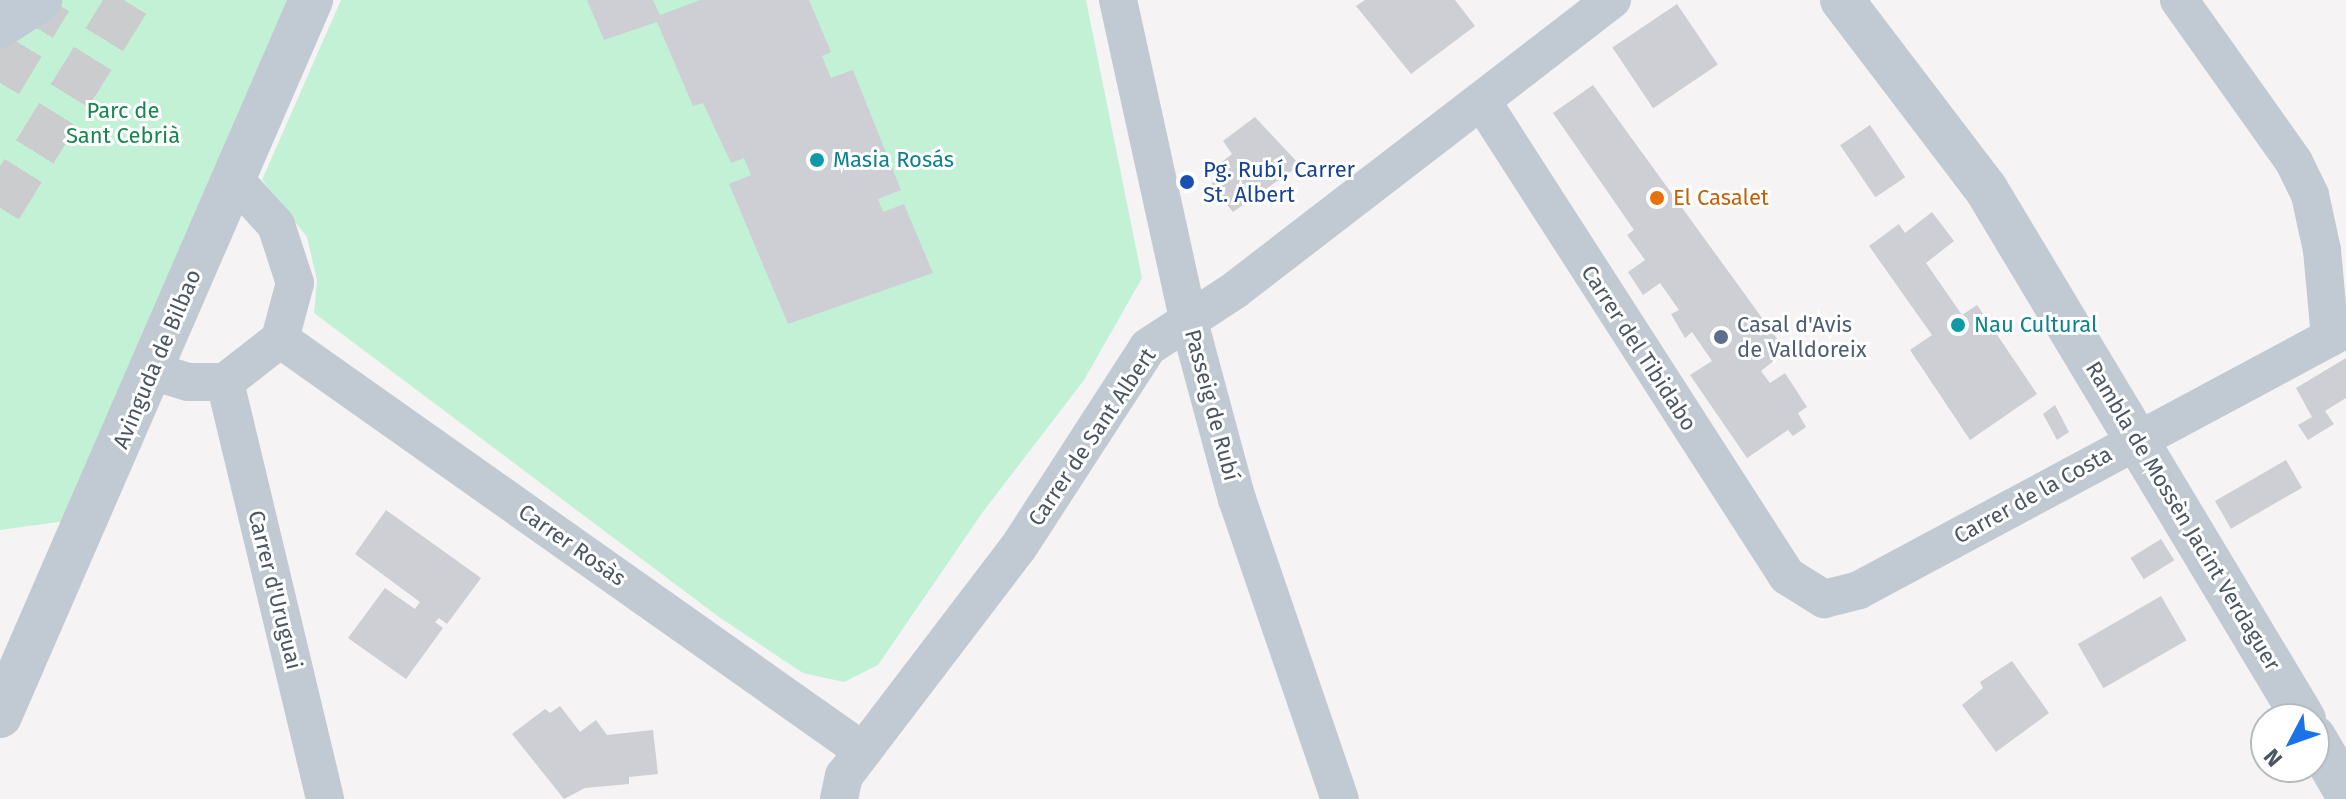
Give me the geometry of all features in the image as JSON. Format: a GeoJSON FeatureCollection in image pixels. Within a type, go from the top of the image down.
{"type":"FeatureCollection","features":[{"type":"Feature","properties":{"kind":"main road"},"geometry":{"type":"LineString","coordinates":[[0,26],[40,0]]}},
{"type":"Feature","properties":{"kind":"street","name":"Avinguda de Bilbao"},"geometry":{"type":"LineString","coordinates":[[0,716],[311,0]]}},
{"type":"Feature","properties":{"kind":"street","name":"Passeig de Rubí"},"geometry":{"type":"LineString","coordinates":[[1118,0],[1188,318],[1237,499],[1340,799]]}},
{"type":"Feature","properties":{"kind":"street","name":"Carrer de Sant Albert"},"geometry":{"type":"LineString","coordinates":[[839,799],[844,776],[1018,548],[1148,347],[1235,290],[1483,103],[1612,0]]}},
{"type":"Feature","properties":{"kind":"street","name":"Rambla de Mossèn Jacint Verdaguer"},"geometry":{"type":"LineString","coordinates":[[1842,0],[1986,189],[2139,438],[2295,703]]}},
{"type":"Feature","properties":{"kind":"street"},"geometry":{"type":"LineString","coordinates":[[2179,0],[2294,162],[2310,195],[2338,334]]}},
{"type":"Feature","properties":{"kind":"street","name":"Carrer del Tibidabo"},"geometry":{"type":"LineString","coordinates":[[1483,103],[1750,522],[1787,576],[1803,588]]}},
{"type":"Feature","properties":{"kind":"street"},"geometry":{"type":"LineString","coordinates":[[152,371],[188,382],[225,382],[280,339],[295,283],[276,225],[234,179]]}},
{"type":"Feature","properties":{"kind":"street","name":"Carrer de la Costa"},"geometry":{"type":"LineString","coordinates":[[1803,588],[1824,599],[1859,590],[2338,334]]}},
{"type":"Feature","properties":{"kind":"street","name":"Carrer Rosàs"},"geometry":{"type":"LineString","coordinates":[[280,339],[863,751]]}},
{"type":"Feature","properties":{"kind":"street","name":"Carrer d'Uruguai"},"geometry":{"type":"LineString","coordinates":[[225,382],[325,799]]}},
{"type":"Feature","properties":{"kind":"street"},"geometry":{"type":"LineString","coordinates":[[2330,761],[2343,780]]}},
{"type":"Feature","properties":{"kind":"green space","name":"Parc de Sant Cebrià"},"geometry":{"type":"Polygon","coordinates":[[[39,0],[311,0],[87,518],[0,530],[0,25],[39,0]]]}},
{"type":"Feature","properties":{"kind":"green space"},"geometry":{"type":"Polygon","coordinates":[[[341,0],[1086,0],[1142,278],[1084,380],[982,513],[878,665],[844,682],[803,673],[719,617],[314,313],[317,280],[307,237],[262,180],[341,0]]]}},
{"type":"Feature","properties":{"kind":"building","name":"Masia Rosás"},"geometry":{"type":"Polygon","coordinates":[[[587,0],[653,0],[660,15],[700,0],[809,0],[831,52],[822,56],[831,78],[853,70],[901,190],[878,199],[883,212],[904,204],[933,273],[788,324],[729,184],[751,175],[744,158],[731,163],[703,103],[693,106],[657,22],[604,40],[587,0]]]}},
{"type":"Feature","properties":{"kind":"building"},"geometry":{"type":"Polygon","coordinates":[[[1365,0],[1455,0],[1475,26],[1411,74],[1356,6],[1365,0]]]}},
{"type":"Feature","properties":{"kind":"building"},"geometry":{"type":"Polygon","coordinates":[[[1677,4],[1718,65],[1653,108],[1612,48],[1677,4]]]}},
{"type":"Feature","properties":{"kind":"building"},"geometry":{"type":"Polygon","coordinates":[[[1593,85],[1786,351],[1761,371],[1770,383],[1785,373],[1807,407],[1798,413],[1806,427],[1793,436],[1788,430],[1747,458],[1690,375],[1712,361],[1692,332],[1685,338],[1671,314],[1679,310],[1660,283],[1643,295],[1628,272],[1645,260],[1627,235],[1634,230],[1553,113],[1593,85]]]}},
{"type":"Feature","properties":{"kind":"building"},"geometry":{"type":"Polygon","coordinates":[[[1255,117],[1300,165],[1233,212],[1211,184],[1220,177],[1214,168],[1232,154],[1223,141],[1255,117]]]}},
{"type":"Feature","properties":{"kind":"building"},"geometry":{"type":"Polygon","coordinates":[[[1870,125],[1905,177],[1875,197],[1840,145],[1870,125]]]}},
{"type":"Feature","properties":{"kind":"building","name":"Nau Cultural"},"geometry":{"type":"Polygon","coordinates":[[[1932,212],[1954,241],[1926,263],[1962,315],[1977,305],[2037,394],[1970,440],[1910,350],[1932,335],[1869,246],[1899,224],[1905,233],[1932,212]]]}},
{"type":"Feature","properties":{"kind":"building"},"geometry":{"type":"Polygon","coordinates":[[[2346,358],[2346,398],[2325,411],[2334,424],[2308,440],[2298,425],[2312,417],[2296,388],[2346,358]]]}},
{"type":"Feature","properties":{"kind":"building"},"geometry":{"type":"Polygon","coordinates":[[[2055,405],[2069,432],[2057,440],[2043,414],[2055,405]]]}},
{"type":"Feature","properties":{"kind":"building"},"geometry":{"type":"Polygon","coordinates":[[[2286,460],[2302,488],[2231,529],[2215,501],[2286,460]]]}},
{"type":"Feature","properties":{"kind":"building"},"geometry":{"type":"Polygon","coordinates":[[[386,510],[481,578],[447,624],[439,618],[435,622],[443,628],[406,679],[348,638],[385,588],[415,609],[420,602],[355,554],[386,510]]]}},
{"type":"Feature","properties":{"kind":"building"},"geometry":{"type":"Polygon","coordinates":[[[2161,539],[2174,560],[2144,579],[2130,558],[2161,539]]]}},
{"type":"Feature","properties":{"kind":"building"},"geometry":{"type":"Polygon","coordinates":[[[2161,596],[2186,640],[2103,688],[2078,644],[2161,596]]]}},
{"type":"Feature","properties":{"kind":"building"},"geometry":{"type":"Polygon","coordinates":[[[2012,661],[2049,713],[1996,752],[1962,705],[1983,688],[1980,682],[2012,661]]]}},
{"type":"Feature","properties":{"kind":"building"},"geometry":{"type":"Polygon","coordinates":[[[560,706],[580,732],[596,720],[607,735],[653,730],[658,774],[629,777],[629,784],[585,788],[564,799],[512,734],[545,709],[550,713],[560,706]]]}},
{"type":"Feature","properties":{"kind":"tunnel"},"geometry":{"type":"LineString","coordinates":[[0,83],[50,0]]}},
{"type":"Feature","properties":{"kind":"tunnel"},"geometry":{"type":"LineString","coordinates":[[0,208],[129,0]]}},
{"type":"Feature","properties":{"kind":"place","name":"Masia Rosás"},"geometry":{"type":"Point","coordinates":[817,160]}},
{"type":"Feature","properties":{"kind":"place","name":"Pg. Rubí, Carrer St. Albert"},"geometry":{"type":"Point","coordinates":[1187,182]}},
{"type":"Feature","properties":{"kind":"place","name":"El Casalet"},"geometry":{"type":"Point","coordinates":[1657,198]}},
{"type":"Feature","properties":{"kind":"place","name":"Nau Cultural"},"geometry":{"type":"Point","coordinates":[1958,325]}},
{"type":"Feature","properties":{"kind":"place","name":"Casal d'Avis de Valldoreix"},"geometry":{"type":"Point","coordinates":[1721,337]}}]}
